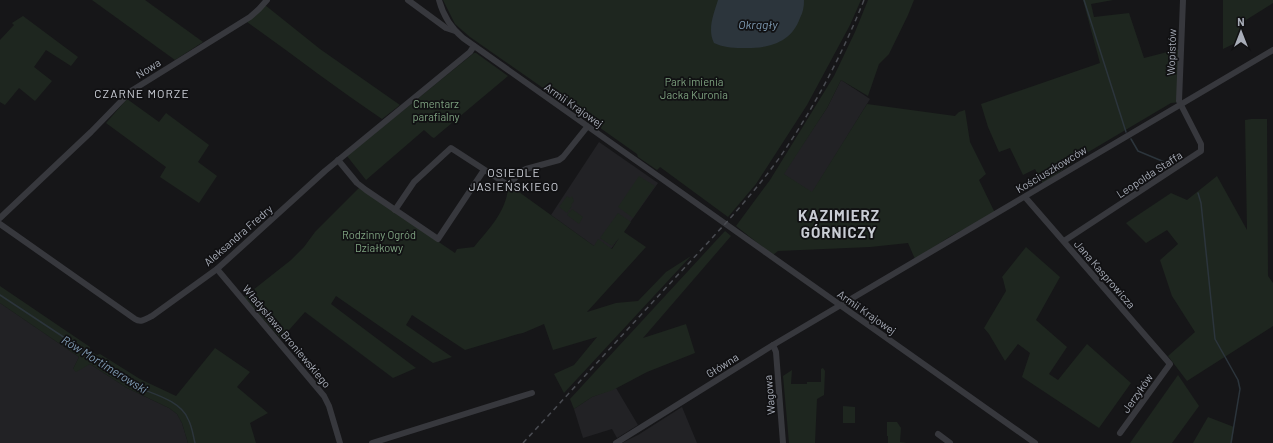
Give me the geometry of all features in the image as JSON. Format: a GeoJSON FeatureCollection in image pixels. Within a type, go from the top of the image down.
{"type":"FeatureCollection","features":[{"type":"Feature","properties":{"kind":"street","name":"Nowa"},"geometry":{"type":"LineString","coordinates":[[0,218],[91,132],[131,91],[250,17],[260,9],[266,0]]}},
{"type":"Feature","properties":{"kind":"street"},"geometry":{"type":"LineString","coordinates":[[408,0],[435,11],[446,18],[455,31]]}},
{"type":"Feature","properties":{"kind":"street"},"geometry":{"type":"LineString","coordinates":[[435,11],[439,0]]}},
{"type":"Feature","properties":{"kind":"street","name":"Wopistów"},"geometry":{"type":"LineString","coordinates":[[1180,105],[1179,97],[1183,0]]}},
{"type":"Feature","properties":{"kind":"street"},"geometry":{"type":"LineString","coordinates":[[435,11],[446,28],[455,31]]}},
{"type":"Feature","properties":{"kind":"street","name":"Armii Krajowej"},"geometry":{"type":"LineString","coordinates":[[455,31],[587,127],[1035,443]]}},
{"type":"Feature","properties":{"kind":"street","name":"Aleksandra Fredry"},"geometry":{"type":"LineString","coordinates":[[0,224],[138,321],[143,321],[218,269],[338,160],[464,56],[474,46]]}},
{"type":"Feature","properties":{"kind":"street","name":"Kościuszkowców"},"geometry":{"type":"LineString","coordinates":[[840,306],[1273,50]]}},
{"type":"Feature","properties":{"kind":"street","name":"Leopolda Staffa"},"geometry":{"type":"LineString","coordinates":[[1064,241],[1201,151],[1201,144],[1180,105]]}},
{"type":"Feature","properties":{"kind":"street"},"geometry":{"type":"LineString","coordinates":[[395,210],[414,182],[451,148],[505,184],[510,184],[520,172],[526,169],[559,160],[587,127]]}},
{"type":"Feature","properties":{"kind":"street"},"geometry":{"type":"LineString","coordinates":[[338,160],[357,183],[438,239],[484,170]]}},
{"type":"Feature","properties":{"kind":"street","name":"Jana Kasprowicza"},"geometry":{"type":"LineString","coordinates":[[1025,197],[1170,364]]}},
{"type":"Feature","properties":{"kind":"street","name":"Władysława Broniewskiego"},"geometry":{"type":"LineString","coordinates":[[218,269],[324,396],[330,406],[340,443]]}},
{"type":"Feature","properties":{"kind":"street"},"geometry":{"type":"LineString","coordinates":[[854,315],[852,307],[856,297]]}},
{"type":"Feature","properties":{"kind":"street","name":"Główna"},"geometry":{"type":"LineString","coordinates":[[616,443],[773,345],[840,306]]}},
{"type":"Feature","properties":{"kind":"street","name":"Wagowa"},"geometry":{"type":"LineString","coordinates":[[773,345],[776,352],[783,443]]}},
{"type":"Feature","properties":{"kind":"street","name":"Jerzyków"},"geometry":{"type":"LineString","coordinates":[[1120,433],[1170,364]]}},
{"type":"Feature","properties":{"kind":"street"},"geometry":{"type":"LineString","coordinates":[[372,443],[532,394]]}},
{"type":"Feature","properties":{"kind":"street"},"geometry":{"type":"LineString","coordinates":[[938,434],[950,443]]}},
{"type":"Feature","properties":{"kind":"shaded area"},"geometry":{"type":"Polygon","coordinates":[[[841,80],[870,99],[812,193],[783,174],[827,108],[841,80]]]}},
{"type":"Feature","properties":{"kind":"shaded area"},"geometry":{"type":"Polygon","coordinates":[[[599,142],[658,183],[611,249],[594,246],[551,215],[599,142]]]}},
{"type":"Feature","properties":{"kind":"shaded area"},"geometry":{"type":"Polygon","coordinates":[[[0,303],[79,357],[73,369],[90,364],[127,388],[169,408],[177,414],[182,423],[188,443],[0,443],[0,303]]]}},
{"type":"Feature","properties":{"kind":"shaded area"},"geometry":{"type":"Polygon","coordinates":[[[616,388],[638,425],[617,438],[612,429],[583,438],[574,409],[592,397],[616,388]]]}},
{"type":"Feature","properties":{"kind":"shaded area"},"geometry":{"type":"Polygon","coordinates":[[[682,407],[697,443],[622,443],[638,435],[682,407]]]}},
{"type":"Feature","properties":{"kind":"green space"},"geometry":{"type":"Polygon","coordinates":[[[92,0],[145,0],[203,42],[175,60],[92,0]]]}},
{"type":"Feature","properties":{"kind":"green space","name":"Park imienia Jacka Kuronia"},"geometry":{"type":"Polygon","coordinates":[[[443,0],[861,0],[850,25],[807,105],[756,184],[728,217],[660,167],[657,170],[638,157],[637,154],[579,113],[579,110],[556,95],[553,95],[470,37],[455,24],[443,0]]]}},
{"type":"Feature","properties":{"kind":"green space"},"geometry":{"type":"Polygon","coordinates":[[[868,0],[914,0],[889,54],[879,64],[868,96],[841,80],[827,108],[784,174],[812,192],[867,104],[955,116],[959,112],[965,110],[970,142],[986,174],[979,180],[995,213],[951,236],[915,259],[908,243],[870,247],[778,251],[773,255],[736,226],[770,180],[834,76],[855,32],[868,0]]]}},
{"type":"Feature","properties":{"kind":"green space"},"geometry":{"type":"Polygon","coordinates":[[[1083,0],[1113,0],[1091,4],[1094,17],[1129,13],[1144,58],[1183,48],[1181,102],[1171,103],[1085,154],[1043,184],[1035,169],[1023,175],[1010,148],[999,152],[988,127],[981,104],[1100,63],[1083,0]]]}},
{"type":"Feature","properties":{"kind":"green space"},"geometry":{"type":"Polygon","coordinates":[[[1223,0],[1273,0],[1273,3],[1238,25],[1246,38],[1223,49],[1223,0]]]}},
{"type":"Feature","properties":{"kind":"green space"},"geometry":{"type":"Polygon","coordinates":[[[265,5],[320,49],[400,105],[382,119],[247,22],[265,5]]]}},
{"type":"Feature","properties":{"kind":"green space"},"geometry":{"type":"Polygon","coordinates":[[[23,16],[78,57],[71,66],[46,50],[34,67],[52,81],[35,101],[19,88],[5,105],[0,102],[0,40],[14,25],[12,23],[23,16]]]}},
{"type":"Feature","properties":{"kind":"green space","name":"Cmentarz parafialny"},"geometry":{"type":"Polygon","coordinates":[[[474,53],[508,76],[434,138],[424,130],[366,180],[347,156],[474,53]]]}},
{"type":"Feature","properties":{"kind":"green space"},"geometry":{"type":"Polygon","coordinates":[[[127,99],[159,122],[166,113],[209,145],[198,162],[217,176],[199,203],[160,177],[166,167],[106,123],[127,99]]]}},
{"type":"Feature","properties":{"kind":"green space"},"geometry":{"type":"Polygon","coordinates":[[[1267,119],[1268,276],[1273,283],[1273,326],[1187,381],[1168,356],[1195,332],[1172,296],[1160,260],[1178,244],[1167,230],[1146,243],[1126,223],[1171,193],[1187,200],[1217,176],[1247,230],[1245,120],[1267,119]]]}},
{"type":"Feature","properties":{"kind":"green space"},"geometry":{"type":"Polygon","coordinates":[[[639,176],[655,186],[633,218],[618,207],[639,176]]]}},
{"type":"Feature","properties":{"kind":"green space","name":"Rodzinny Ogród Działkowy"},"geometry":{"type":"Polygon","coordinates":[[[512,187],[594,246],[598,239],[612,249],[619,238],[612,246],[600,238],[618,213],[631,222],[624,232],[646,247],[587,312],[616,303],[638,301],[666,272],[691,256],[564,393],[554,374],[574,365],[597,337],[553,350],[544,324],[523,333],[465,350],[412,315],[406,325],[452,357],[433,363],[336,296],[331,304],[416,368],[393,378],[305,312],[281,339],[244,297],[291,260],[304,247],[315,232],[359,188],[455,253],[457,249],[474,247],[496,220],[507,197],[508,188],[512,187]]]}},
{"type":"Feature","properties":{"kind":"green space"},"geometry":{"type":"Polygon","coordinates":[[[567,196],[570,198],[572,196],[574,201],[567,213],[559,207],[567,196]]]}},
{"type":"Feature","properties":{"kind":"green space"},"geometry":{"type":"Polygon","coordinates":[[[572,209],[583,217],[579,224],[567,215],[572,209]]]}},
{"type":"Feature","properties":{"kind":"green space"},"geometry":{"type":"Polygon","coordinates":[[[725,231],[731,236],[643,338],[686,324],[695,353],[647,372],[613,390],[592,397],[574,409],[570,399],[725,231]]]}},
{"type":"Feature","properties":{"kind":"green space"},"geometry":{"type":"Polygon","coordinates":[[[1026,247],[1060,277],[1036,320],[1067,347],[1049,374],[1058,380],[1087,344],[1131,383],[1099,428],[1022,377],[1030,353],[1018,344],[1005,361],[984,328],[1006,291],[1002,277],[1026,247]]]}},
{"type":"Feature","properties":{"kind":"green space"},"geometry":{"type":"Polygon","coordinates":[[[0,286],[90,347],[89,350],[97,355],[100,354],[140,379],[176,396],[215,348],[250,372],[237,387],[268,413],[250,423],[256,443],[188,443],[182,423],[177,414],[169,408],[127,388],[90,364],[76,372],[73,369],[79,357],[0,303],[0,286]]]}},
{"type":"Feature","properties":{"kind":"green space"},"geometry":{"type":"Polygon","coordinates":[[[823,368],[825,371],[824,395],[817,399],[815,443],[789,443],[783,376],[792,370],[791,384],[821,382],[821,369],[823,368]]]}},
{"type":"Feature","properties":{"kind":"green space"},"geometry":{"type":"Polygon","coordinates":[[[1178,375],[1199,406],[1172,443],[1130,443],[1178,375]]]}},
{"type":"Feature","properties":{"kind":"green space"},"geometry":{"type":"Polygon","coordinates":[[[843,406],[855,407],[855,423],[843,423],[843,406]]]}},
{"type":"Feature","properties":{"kind":"green space"},"geometry":{"type":"Polygon","coordinates":[[[1208,417],[1234,427],[1232,443],[1193,443],[1208,417]]]}},
{"type":"Feature","properties":{"kind":"green space"},"geometry":{"type":"Polygon","coordinates":[[[887,422],[897,422],[901,428],[900,442],[907,443],[888,443],[887,422]]]}},
{"type":"Feature","properties":{"kind":"water","name":"Okrągły"},"geometry":{"type":"Polygon","coordinates":[[[718,0],[804,0],[801,16],[796,27],[784,39],[768,46],[738,48],[727,47],[714,43],[711,27],[718,0]]]}},
{"type":"Feature","properties":{"kind":"waterway"},"geometry":{"type":"LineString","coordinates":[[1084,0],[1126,132]]}},
{"type":"Feature","properties":{"kind":"waterway"},"geometry":{"type":"LineString","coordinates":[[1131,139],[1138,151],[1174,166]]}},
{"type":"Feature","properties":{"kind":"waterway"},"geometry":{"type":"LineString","coordinates":[[1198,193],[1201,203],[1215,339],[1238,380],[1240,389],[1231,443]]}},
{"type":"Feature","properties":{"kind":"waterway","name":"Rów Mortimerowski"},"geometry":{"type":"LineString","coordinates":[[0,295],[142,389],[168,400],[180,408],[188,419],[195,443]]}},
{"type":"Feature","properties":{"kind":"railway"},"geometry":{"type":"LineString","coordinates":[[523,443],[716,234],[768,173],[780,157],[816,100],[837,61],[864,0]]}},
{"type":"Feature","properties":{"kind":"district","name":"CZARNE MORZE"},"geometry":{"type":"Point","coordinates":[142,93]}},
{"type":"Feature","properties":{"kind":"district","name":"OSIEDLE JASIEŃSKIEGO"},"geometry":{"type":"Point","coordinates":[514,179]}},
{"type":"Feature","properties":{"kind":"district","name":"KAZIMIERZ GÓRNICZY"},"geometry":{"type":"Point","coordinates":[839,224]}}]}
